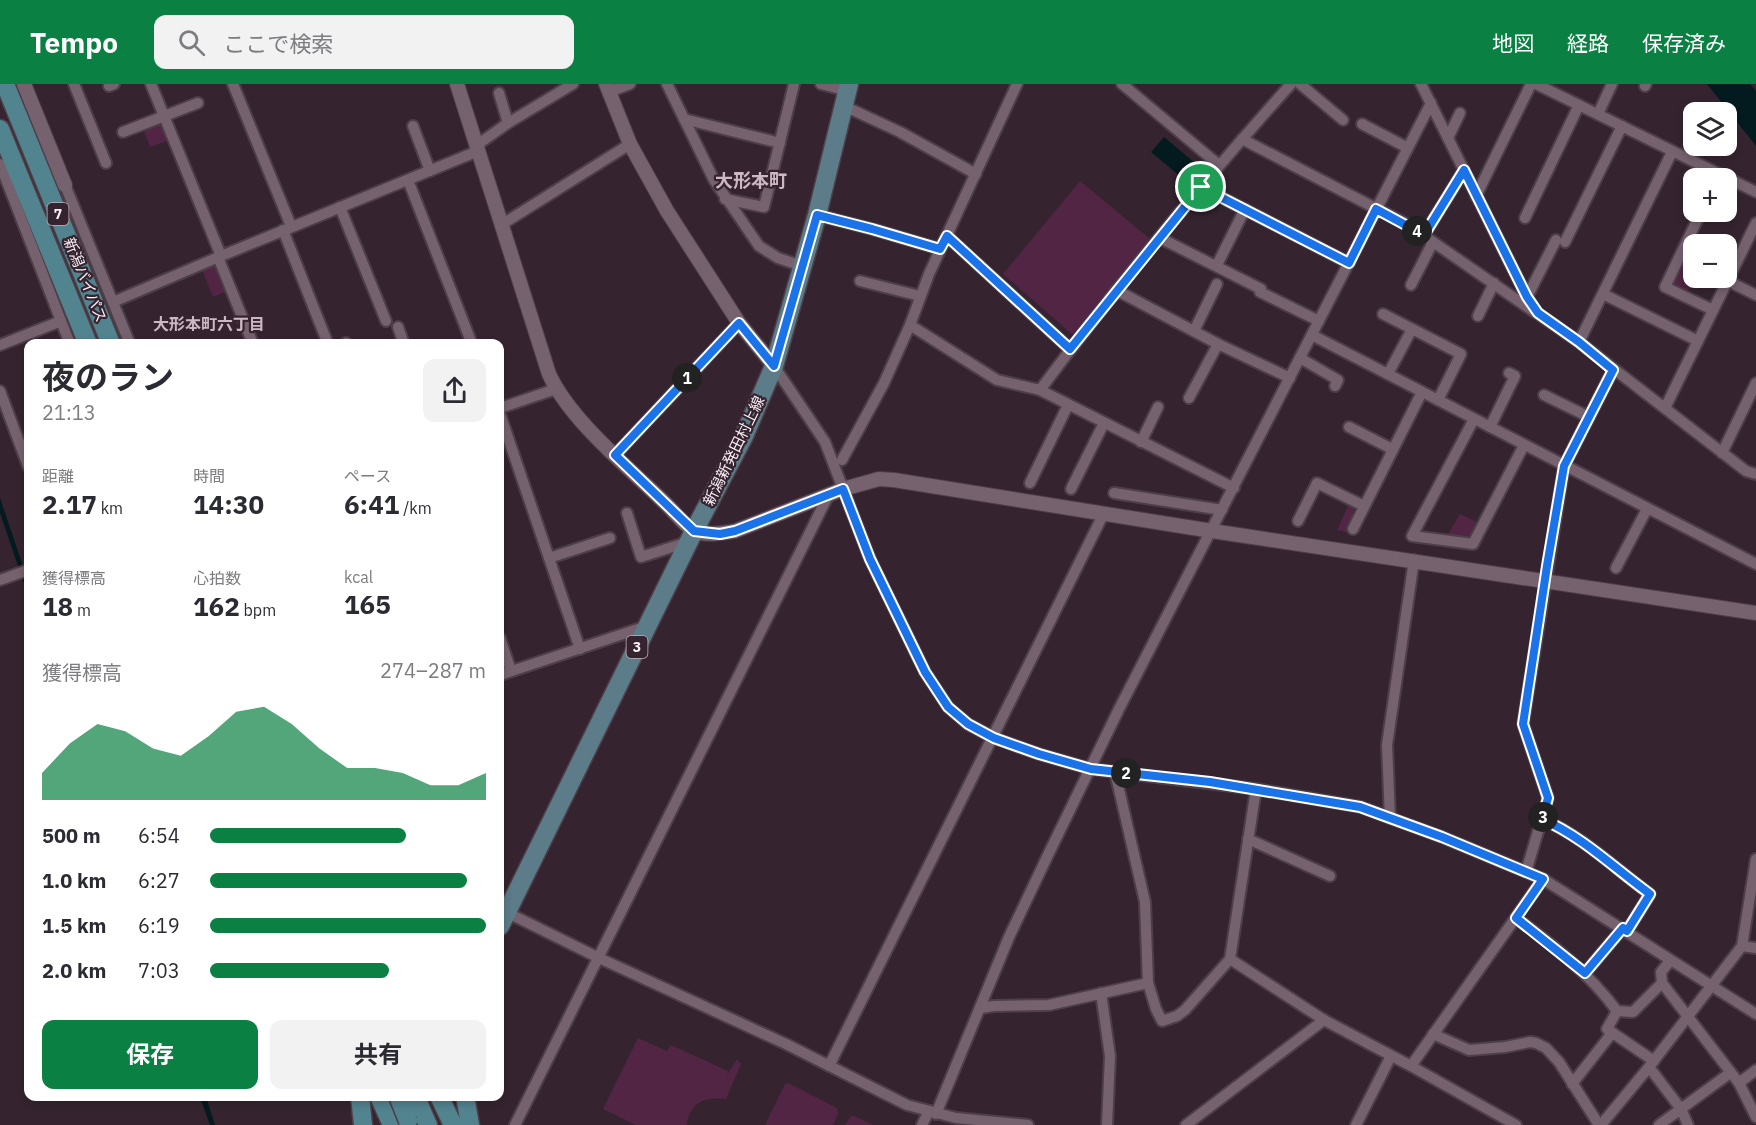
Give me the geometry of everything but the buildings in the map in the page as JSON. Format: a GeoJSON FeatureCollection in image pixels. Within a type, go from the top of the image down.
{"type":"FeatureCollection","features":[{"type":"Feature","properties":{"kind":"highway","name":"新潟バイパス"},"geometry":{"type":"LineString","coordinates":[[5,84],[109,339]]}},
{"type":"Feature","properties":{"kind":"highway","name":"新潟バイパス"},"geometry":{"type":"LineString","coordinates":[[0,129],[86,339]]}},
{"type":"Feature","properties":{"kind":"highway"},"geometry":{"type":"LineString","coordinates":[[361,1101],[363,1125]]}},
{"type":"Feature","properties":{"kind":"highway"},"geometry":{"type":"LineString","coordinates":[[388,1101],[412,1115]]}},
{"type":"Feature","properties":{"kind":"highway"},"geometry":{"type":"LineString","coordinates":[[402,1101],[412,1115]]}},
{"type":"Feature","properties":{"kind":"highway"},"geometry":{"type":"LineString","coordinates":[[441,1101],[453,1125]]}},
{"type":"Feature","properties":{"kind":"highway"},"geometry":{"type":"LineString","coordinates":[[466,1101],[470,1125]]}},
{"type":"Feature","properties":{"kind":"main road","name":"新潟新発田村上線"},"geometry":{"type":"LineString","coordinates":[[504,916],[691,537],[744,436],[774,366],[817,215],[847,94]]}},
{"type":"Feature","properties":{"kind":"street"},"geometry":{"type":"LineString","coordinates":[[24,84],[128,339]]}},
{"type":"Feature","properties":{"kind":"street"},"geometry":{"type":"LineString","coordinates":[[74,84],[106,163]]}},
{"type":"Feature","properties":{"kind":"street"},"geometry":{"type":"LineString","coordinates":[[151,84],[251,339]]}},
{"type":"Feature","properties":{"kind":"street"},"geometry":{"type":"LineString","coordinates":[[233,84],[326,339]]}},
{"type":"Feature","properties":{"kind":"street"},"geometry":{"type":"LineString","coordinates":[[457,84],[549,374],[556,389],[566,404],[691,537]]}},
{"type":"Feature","properties":{"kind":"street"},"geometry":{"type":"LineString","coordinates":[[113,302],[219,256],[430,171],[478,148],[508,123],[573,84]]}},
{"type":"Feature","properties":{"kind":"street"},"geometry":{"type":"LineString","coordinates":[[630,84],[608,88],[630,144],[667,212],[739,323],[774,366],[825,442],[870,559],[925,672],[948,707],[968,724],[994,738],[1091,769],[1256,789],[1360,807],[1390,818],[1543,879],[1756,1014]]}},
{"type":"Feature","properties":{"kind":"street"},"geometry":{"type":"LineString","coordinates":[[667,84],[714,180],[759,246],[778,258],[802,266]]}},
{"type":"Feature","properties":{"kind":"street"},"geometry":{"type":"LineString","coordinates":[[725,199],[764,207],[794,84]]}},
{"type":"Feature","properties":{"kind":"street"},"geometry":{"type":"LineString","coordinates":[[821,84],[847,94],[900,132],[976,174]]}},
{"type":"Feature","properties":{"kind":"street"},"geometry":{"type":"LineString","coordinates":[[842,460],[884,383],[940,249],[1017,84]]}},
{"type":"Feature","properties":{"kind":"street"},"geometry":{"type":"LineString","coordinates":[[1122,84],[1219,165]]}},
{"type":"Feature","properties":{"kind":"street"},"geometry":{"type":"LineString","coordinates":[[1300,84],[1343,120]]}},
{"type":"Feature","properties":{"kind":"street"},"geometry":{"type":"LineString","coordinates":[[1421,84],[1527,297],[1538,313]]}},
{"type":"Feature","properties":{"kind":"street"},"geometry":{"type":"LineString","coordinates":[[1476,196],[1531,84]]}},
{"type":"Feature","properties":{"kind":"street"},"geometry":{"type":"LineString","coordinates":[[1536,84],[1549,87],[1579,105],[1703,168]]}},
{"type":"Feature","properties":{"kind":"street"},"geometry":{"type":"LineString","coordinates":[[1598,114],[1612,84]]}},
{"type":"Feature","properties":{"kind":"street"},"geometry":{"type":"LineString","coordinates":[[1040,390],[1116,290],[1287,85]]}},
{"type":"Feature","properties":{"kind":"street"},"geometry":{"type":"LineString","coordinates":[[499,93],[508,123]]}},
{"type":"Feature","properties":{"kind":"street"},"geometry":{"type":"LineString","coordinates":[[123,132],[198,103]]}},
{"type":"Feature","properties":{"kind":"street"},"geometry":{"type":"LineString","coordinates":[[922,1125],[933,1112],[981,1008],[1009,937],[1119,709],[1431,103]]}},
{"type":"Feature","properties":{"kind":"street"},"geometry":{"type":"LineString","coordinates":[[1525,218],[1579,105]]}},
{"type":"Feature","properties":{"kind":"street"},"geometry":{"type":"LineString","coordinates":[[1448,138],[1460,113]]}},
{"type":"Feature","properties":{"kind":"street"},"geometry":{"type":"LineString","coordinates":[[684,118],[780,143]]}},
{"type":"Feature","properties":{"kind":"street"},"geometry":{"type":"LineString","coordinates":[[1362,124],[1408,148]]}},
{"type":"Feature","properties":{"kind":"street"},"geometry":{"type":"LineString","coordinates":[[413,126],[430,171]]}},
{"type":"Feature","properties":{"kind":"street"},"geometry":{"type":"LineString","coordinates":[[1527,297],[1622,126]]}},
{"type":"Feature","properties":{"kind":"street"},"geometry":{"type":"LineString","coordinates":[[1242,139],[1429,238],[1579,342],[1746,471],[1756,474]]}},
{"type":"Feature","properties":{"kind":"street"},"geometry":{"type":"LineString","coordinates":[[501,225],[630,144]]}},
{"type":"Feature","properties":{"kind":"street"},"geometry":{"type":"LineString","coordinates":[[1579,342],[1672,152]]}},
{"type":"Feature","properties":{"kind":"street"},"geometry":{"type":"LineString","coordinates":[[0,164],[68,339]]}},
{"type":"Feature","properties":{"kind":"street"},"geometry":{"type":"LineString","coordinates":[[1411,285],[1429,238],[1464,170]]}},
{"type":"Feature","properties":{"kind":"street"},"geometry":{"type":"LineString","coordinates":[[408,180],[470,339]]}},
{"type":"Feature","properties":{"kind":"street"},"geometry":{"type":"LineString","coordinates":[[1737,184],[1756,192]]}},
{"type":"Feature","properties":{"kind":"street"},"geometry":{"type":"LineString","coordinates":[[1201,187],[1349,263]]}},
{"type":"Feature","properties":{"kind":"street"},"geometry":{"type":"LineString","coordinates":[[340,207],[386,321]]}},
{"type":"Feature","properties":{"kind":"street"},"geometry":{"type":"LineString","coordinates":[[1217,265],[1245,209]]}},
{"type":"Feature","properties":{"kind":"street"},"geometry":{"type":"LineString","coordinates":[[817,215],[940,249]]}},
{"type":"Feature","properties":{"kind":"street"},"geometry":{"type":"LineString","coordinates":[[1696,222],[1665,287],[1713,310]]}},
{"type":"Feature","properties":{"kind":"street"},"geometry":{"type":"LineString","coordinates":[[1737,263],[1755,227]]}},
{"type":"Feature","properties":{"kind":"street"},"geometry":{"type":"LineString","coordinates":[[947,236],[1070,349]]}},
{"type":"Feature","properties":{"kind":"street"},"geometry":{"type":"LineString","coordinates":[[1160,238],[1217,265],[1262,289],[1260,292],[1319,321]]}},
{"type":"Feature","properties":{"kind":"street"},"geometry":{"type":"LineString","coordinates":[[860,281],[920,296]]}},
{"type":"Feature","properties":{"kind":"street"},"geometry":{"type":"LineString","coordinates":[[1478,316],[1494,283]]}},
{"type":"Feature","properties":{"kind":"street"},"geometry":{"type":"LineString","coordinates":[[1194,331],[1217,284]]}},
{"type":"Feature","properties":{"kind":"street"},"geometry":{"type":"LineString","coordinates":[[1737,286],[1756,295]]}},
{"type":"Feature","properties":{"kind":"street"},"geometry":{"type":"LineString","coordinates":[[1665,408],[1724,288]]}},
{"type":"Feature","properties":{"kind":"street"},"geometry":{"type":"LineString","coordinates":[[1116,290],[1218,344],[1290,378]]}},
{"type":"Feature","properties":{"kind":"street"},"geometry":{"type":"LineString","coordinates":[[1603,294],[1698,341]]}},
{"type":"Feature","properties":{"kind":"street"},"geometry":{"type":"LineString","coordinates":[[1383,314],[1461,354],[1438,400]]}},
{"type":"Feature","properties":{"kind":"street"},"geometry":{"type":"LineString","coordinates":[[0,345],[61,321]]}},
{"type":"Feature","properties":{"kind":"street"},"geometry":{"type":"LineString","coordinates":[[615,455],[739,323]]}},
{"type":"Feature","properties":{"kind":"street"},"geometry":{"type":"LineString","coordinates":[[910,325],[997,380],[1040,390],[1234,488]]}},
{"type":"Feature","properties":{"kind":"street"},"geometry":{"type":"LineString","coordinates":[[398,327],[402,339]]}},
{"type":"Feature","properties":{"kind":"street"},"geometry":{"type":"LineString","coordinates":[[1388,374],[1412,329]]}},
{"type":"Feature","properties":{"kind":"street"},"geometry":{"type":"LineString","coordinates":[[1312,335],[1756,564]]}},
{"type":"Feature","properties":{"kind":"street"},"geometry":{"type":"LineString","coordinates":[[1190,398],[1218,344]]}},
{"type":"Feature","properties":{"kind":"street"},"geometry":{"type":"LineString","coordinates":[[1300,358],[1338,380],[1335,386]]}},
{"type":"Feature","properties":{"kind":"street"},"geometry":{"type":"LineString","coordinates":[[1525,871],[1548,798],[1523,724],[1564,466],[1613,370]]}},
{"type":"Feature","properties":{"kind":"street"},"geometry":{"type":"LineString","coordinates":[[1490,427],[1515,376],[1509,373]]}},
{"type":"Feature","properties":{"kind":"street"},"geometry":{"type":"LineString","coordinates":[[1722,453],[1756,383]]}},
{"type":"Feature","properties":{"kind":"street"},"geometry":{"type":"LineString","coordinates":[[504,407],[556,389]]}},
{"type":"Feature","properties":{"kind":"street"},"geometry":{"type":"LineString","coordinates":[[0,391],[24,455]]}},
{"type":"Feature","properties":{"kind":"street"},"geometry":{"type":"LineString","coordinates":[[1353,529],[1422,392]]}},
{"type":"Feature","properties":{"kind":"street"},"geometry":{"type":"LineString","coordinates":[[1544,395],[1589,417]]}},
{"type":"Feature","properties":{"kind":"street"},"geometry":{"type":"LineString","coordinates":[[1030,483],[1068,405]]}},
{"type":"Feature","properties":{"kind":"street"},"geometry":{"type":"LineString","coordinates":[[1141,442],[1158,406]]}},
{"type":"Feature","properties":{"kind":"street"},"geometry":{"type":"LineString","coordinates":[[1474,419],[1412,536],[1473,544],[1524,445]]}},
{"type":"Feature","properties":{"kind":"street"},"geometry":{"type":"LineString","coordinates":[[1071,489],[1104,423]]}},
{"type":"Feature","properties":{"kind":"street"},"geometry":{"type":"LineString","coordinates":[[504,426],[580,649]]}},
{"type":"Feature","properties":{"kind":"street"},"geometry":{"type":"LineString","coordinates":[[1349,427],[1392,449]]}},
{"type":"Feature","properties":{"kind":"street"},"geometry":{"type":"LineString","coordinates":[[627,513],[641,557],[691,537],[735,531],[843,489],[879,479],[894,480],[1212,531],[1756,613]]}},
{"type":"Feature","properties":{"kind":"street"},"geometry":{"type":"LineString","coordinates":[[1298,521],[1317,483],[1364,506]]}},
{"type":"Feature","properties":{"kind":"street"},"geometry":{"type":"LineString","coordinates":[[1114,493],[1222,510]]}},
{"type":"Feature","properties":{"kind":"street"},"geometry":{"type":"LineString","coordinates":[[515,1125],[828,496]]}},
{"type":"Feature","properties":{"kind":"street"},"geometry":{"type":"LineString","coordinates":[[1616,568],[1647,509]]}},
{"type":"Feature","properties":{"kind":"street"},"geometry":{"type":"LineString","coordinates":[[829,1066],[1104,513]]}},
{"type":"Feature","properties":{"kind":"street"},"geometry":{"type":"LineString","coordinates":[[549,558],[610,538]]}},
{"type":"Feature","properties":{"kind":"street"},"geometry":{"type":"LineString","coordinates":[[1390,818],[1387,746],[1414,560]]}},
{"type":"Feature","properties":{"kind":"street"},"geometry":{"type":"LineString","coordinates":[[0,580],[24,572]]}},
{"type":"Feature","properties":{"kind":"street"},"geometry":{"type":"LineString","coordinates":[[504,674],[647,626]]}},
{"type":"Feature","properties":{"kind":"street"},"geometry":{"type":"LineString","coordinates":[[504,650],[511,671]]}},
{"type":"Feature","properties":{"kind":"street"},"geometry":{"type":"LineString","coordinates":[[1115,772],[1145,902],[1148,983],[1162,1020],[1177,1016],[1185,1010],[1230,959],[1256,789]]}},
{"type":"Feature","properties":{"kind":"street"},"geometry":{"type":"LineString","coordinates":[[1542,819],[1577,836],[1650,894],[1625,930],[1585,973]]}},
{"type":"Feature","properties":{"kind":"street"},"geometry":{"type":"LineString","coordinates":[[1248,839],[1330,876]]}},
{"type":"Feature","properties":{"kind":"street"},"geometry":{"type":"LineString","coordinates":[[1433,1034],[1469,1050],[1536,1043],[1546,1048],[1559,1062],[1600,1125],[1651,1064],[1742,946],[1756,859]]}},
{"type":"Feature","properties":{"kind":"street"},"geometry":{"type":"LineString","coordinates":[[1411,1066],[1543,879]]}},
{"type":"Feature","properties":{"kind":"street"},"geometry":{"type":"LineString","coordinates":[[1516,918],[1585,973],[1617,1011],[1633,1012],[1662,983]]}},
{"type":"Feature","properties":{"kind":"street"},"geometry":{"type":"LineString","coordinates":[[504,921],[599,958],[704,1005],[907,1105],[956,1118],[1029,1125]]}},
{"type":"Feature","properties":{"kind":"street"},"geometry":{"type":"LineString","coordinates":[[1742,946],[1756,948]]}},
{"type":"Feature","properties":{"kind":"street"},"geometry":{"type":"LineString","coordinates":[[1230,959],[1324,1020],[1516,1125]]}},
{"type":"Feature","properties":{"kind":"street"},"geometry":{"type":"LineString","coordinates":[[1670,961],[1661,972],[1662,983],[1739,1083],[1756,1117]]}},
{"type":"Feature","properties":{"kind":"street"},"geometry":{"type":"LineString","coordinates":[[981,1008],[1048,1005],[1148,983]]}},
{"type":"Feature","properties":{"kind":"street"},"geometry":{"type":"LineString","coordinates":[[1101,993],[1110,1056],[1107,1125]]}},
{"type":"Feature","properties":{"kind":"street"},"geometry":{"type":"LineString","coordinates":[[1617,1011],[1607,1029],[1651,1064],[1681,1109],[1688,1125]]}},
{"type":"Feature","properties":{"kind":"street"},"geometry":{"type":"LineString","coordinates":[[1186,1125],[1324,1020]]}},
{"type":"Feature","properties":{"kind":"street"},"geometry":{"type":"LineString","coordinates":[[1572,1084],[1612,1032]]}},
{"type":"Feature","properties":{"kind":"street"},"geometry":{"type":"LineString","coordinates":[[1356,1125],[1391,1056]]}},
{"type":"Feature","properties":{"kind":"street"},"geometry":{"type":"LineString","coordinates":[[1739,1083],[1756,1070]]}},
{"type":"Feature","properties":{"kind":"street"},"geometry":{"type":"LineString","coordinates":[[1659,1125],[1730,1073]]}},
{"type":"Feature","properties":{"kind":"shaded area"},"geometry":{"type":"Polygon","coordinates":[[[163,118],[172,139],[150,147],[142,126],[163,118]]]}},
{"type":"Feature","properties":{"kind":"shaded area"},"geometry":{"type":"Polygon","coordinates":[[[1080,181],[1150,239],[1073,335],[1003,274],[1080,181]]]}},
{"type":"Feature","properties":{"kind":"shaded area"},"geometry":{"type":"Polygon","coordinates":[[[218,258],[230,290],[213,297],[200,265],[218,258]]]}},
{"type":"Feature","properties":{"kind":"shaded area"},"geometry":{"type":"Polygon","coordinates":[[[1683,265],[1683,288],[1690,288],[1687,293],[1672,285],[1683,265]]]}},
{"type":"Feature","properties":{"kind":"shaded area"},"geometry":{"type":"Polygon","coordinates":[[[1349,504],[1355,507],[1346,532],[1337,530],[1349,504]]]}},
{"type":"Feature","properties":{"kind":"shaded area"},"geometry":{"type":"Polygon","coordinates":[[[1460,514],[1479,523],[1467,538],[1447,536],[1460,514]]]}},
{"type":"Feature","properties":{"kind":"shaded area"},"geometry":{"type":"Polygon","coordinates":[[[638,1038],[667,1051],[671,1045],[728,1071],[727,1075],[737,1059],[741,1064],[726,1099],[711,1099],[699,1103],[691,1111],[687,1125],[636,1125],[603,1109],[638,1038]]]}},
{"type":"Feature","properties":{"kind":"shaded area"},"geometry":{"type":"Polygon","coordinates":[[[788,1083],[837,1108],[838,1114],[833,1125],[765,1125],[785,1084],[788,1083]]]}},
{"type":"Feature","properties":{"kind":"shaded area"},"geometry":{"type":"Polygon","coordinates":[[[851,1116],[854,1116],[873,1125],[845,1125],[851,1116]]]}},
{"type":"Feature","properties":{"kind":"water"},"geometry":{"type":"Polygon","coordinates":[[[1707,84],[1750,84],[1756,91],[1756,146],[1737,122],[1737,102],[1721,102],[1707,84]]]}},
{"type":"Feature","properties":{"kind":"water"},"geometry":{"type":"Polygon","coordinates":[[[1164,137],[1195,163],[1182,178],[1151,152],[1164,137]]]}},
{"type":"Feature","properties":{"kind":"water"},"geometry":{"type":"Polygon","coordinates":[[[0,498],[24,569],[24,583],[0,513],[0,498]]]}},
{"type":"Feature","properties":{"kind":"water"},"geometry":{"type":"Polygon","coordinates":[[[201,1101],[207,1101],[215,1125],[210,1125],[201,1101]]]}},
{"type":"Feature","properties":{"kind":"district","name":"大形本町"},"geometry":{"type":"Point","coordinates":[751,181]}},
{"type":"Feature","properties":{"kind":"district","name":"大形本町六丁目"},"geometry":{"type":"Point","coordinates":[209,324]}},
{"type":"Feature","properties":{"kind":"route"},"geometry":{"type":"LineString","coordinates":[[1464,170],[1527,297],[1538,313],[1613,370],[1564,466],[1523,724],[1548,798],[1542,819],[1577,836],[1650,894],[1627,931],[1623,928],[1585,973],[1516,918],[1543,879],[1442,837],[1360,807],[1210,782],[1091,769],[994,738],[968,724],[948,707],[925,672],[870,559],[843,489],[735,531],[720,534],[694,531],[615,455],[739,323],[774,366],[817,215],[940,249],[947,236],[1070,349],[1201,187],[1349,263],[1376,209],[1424,235],[1464,170]]}}]}
